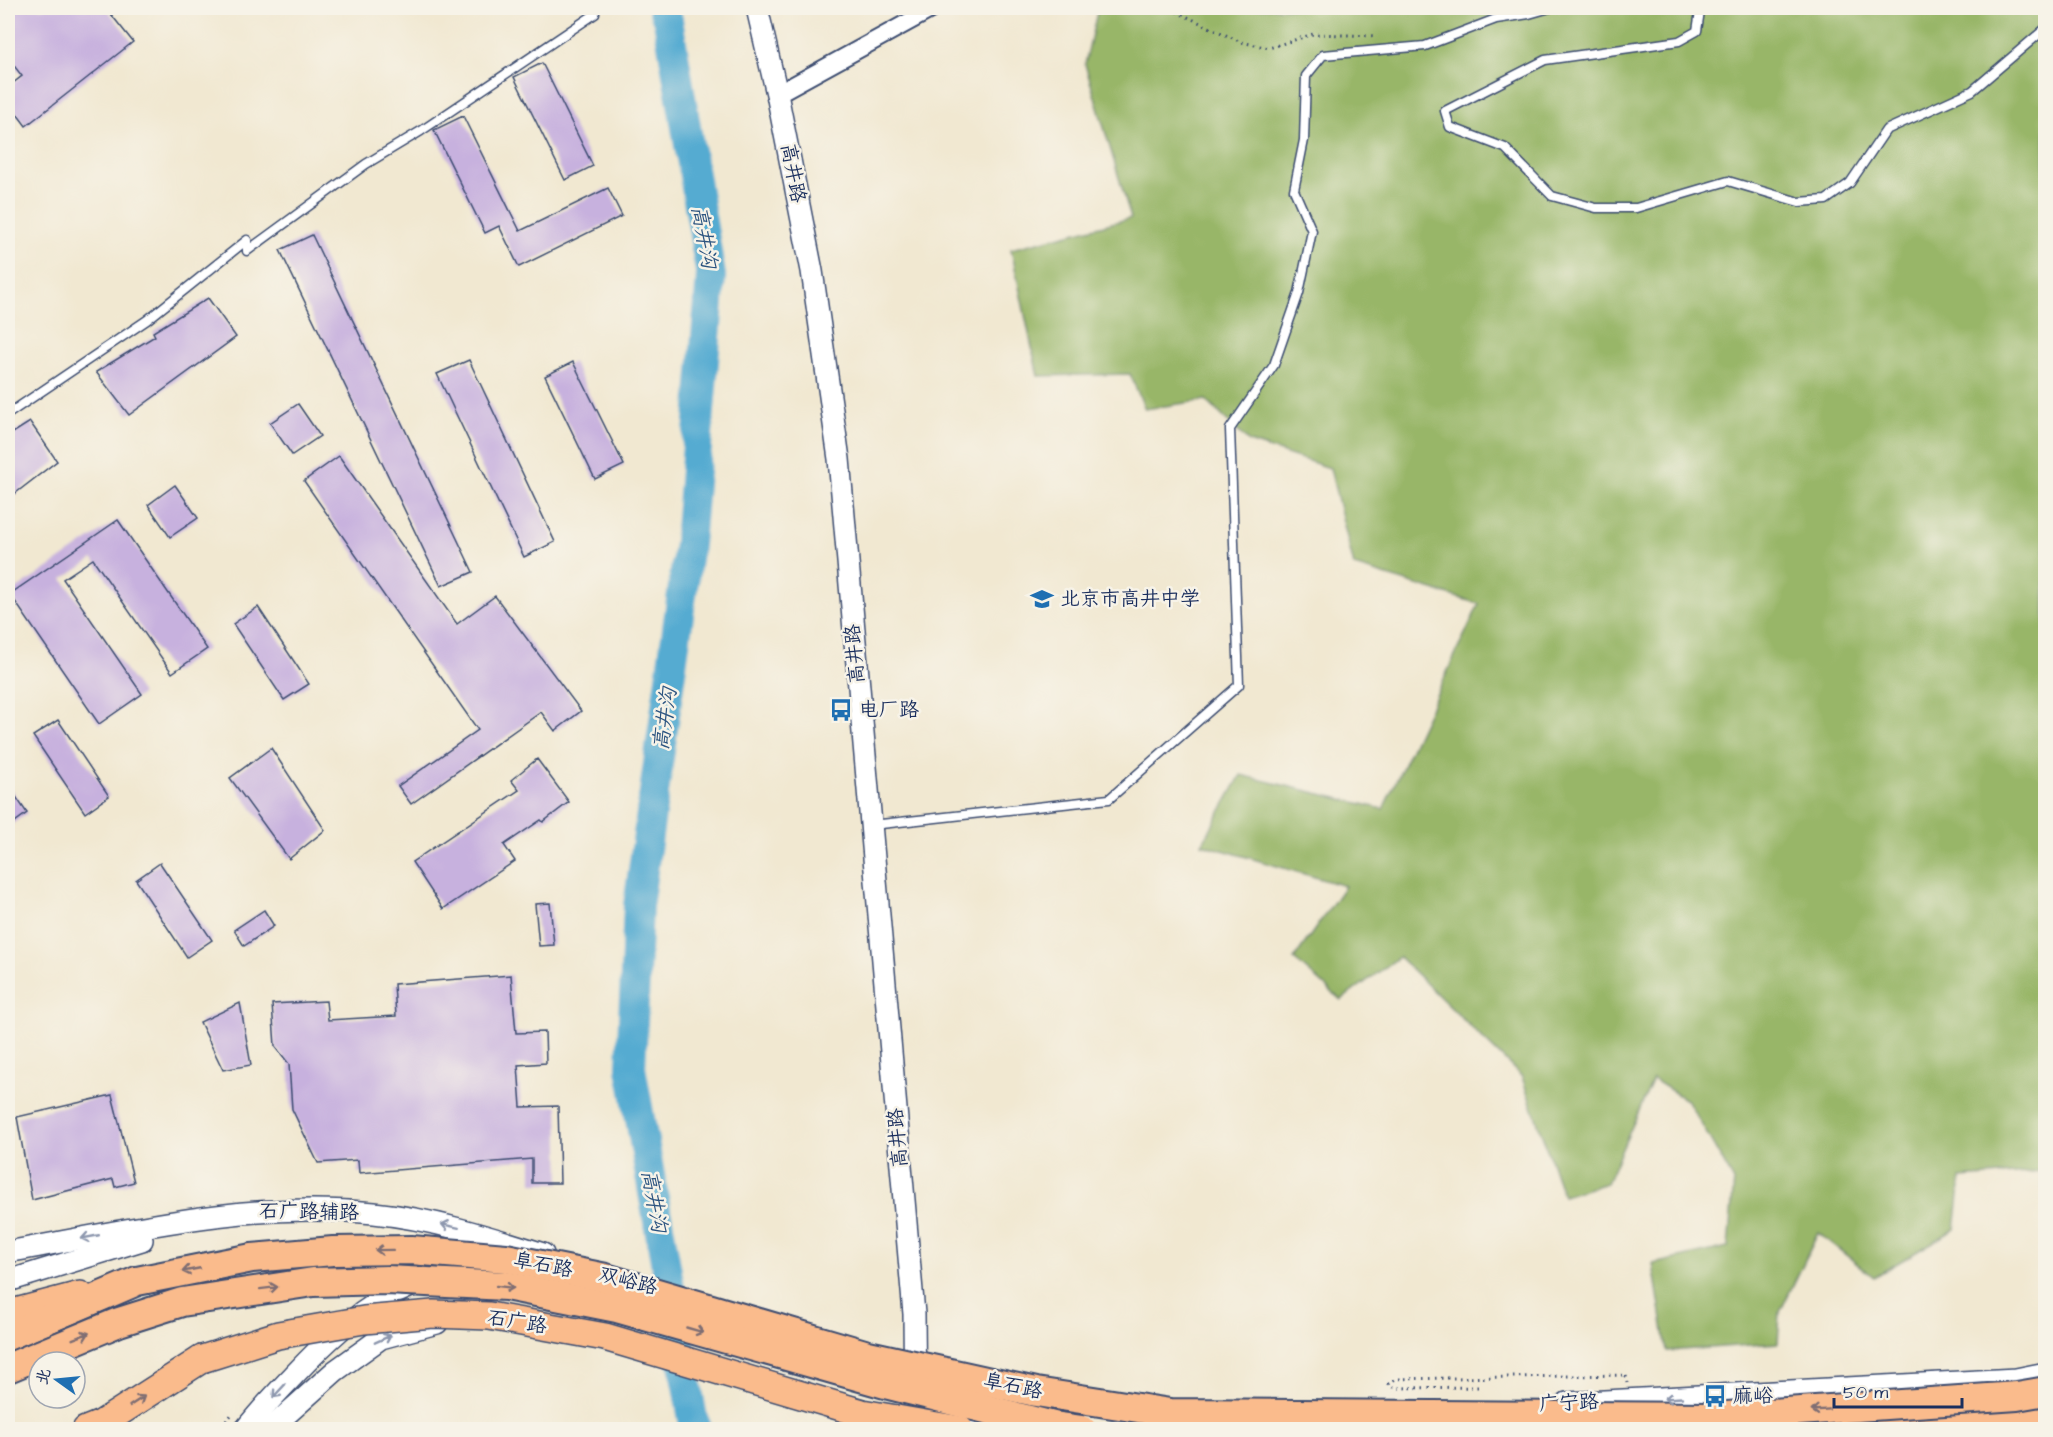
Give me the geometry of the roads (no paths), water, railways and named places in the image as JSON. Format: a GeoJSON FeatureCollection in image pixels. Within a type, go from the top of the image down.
{"type":"FeatureCollection","features":[{"type":"Feature","properties":{"kind":"highway","name":"阜石路"},"geometry":{"type":"LineString","coordinates":[[8,1336],[137,1281],[252,1258],[333,1251],[411,1250],[506,1258],[606,1278],[868,1355],[1035,1392],[1170,1413],[1712,1417],[2017,1396],[2046,1391]]}},
{"type":"Feature","properties":{"kind":"highway","name":"阜石路"},"geometry":{"type":"LineString","coordinates":[[8,1368],[119,1322],[182,1302],[253,1290],[313,1282],[387,1280],[506,1286],[617,1308],[889,1385],[1054,1426],[1082,1430]]}},
{"type":"Feature","properties":{"kind":"highway"},"geometry":{"type":"LineString","coordinates":[[1844,1430],[2046,1411]]}},
{"type":"Feature","properties":{"kind":"main road"},"geometry":{"type":"LineString","coordinates":[[8,1314],[137,1281]]}},
{"type":"Feature","properties":{"kind":"main road","name":"石广路"},"geometry":{"type":"LineString","coordinates":[[86,1430],[100,1424],[202,1359],[278,1335],[364,1320],[433,1314],[489,1316],[604,1337],[862,1413],[960,1430]]}},
{"type":"Feature","properties":{"kind":"street","name":"高井路"},"geometry":{"type":"LineString","coordinates":[[757,8],[777,94],[827,363],[839,459],[916,1362],[915,1414]]}},
{"type":"Feature","properties":{"kind":"street"},"geometry":{"type":"LineString","coordinates":[[777,94],[934,8]]}},
{"type":"Feature","properties":{"kind":"street","name":"石广路辅路"},"geometry":{"type":"LineString","coordinates":[[8,1252],[222,1215],[328,1210],[411,1218],[462,1229],[606,1274]]}},
{"type":"Feature","properties":{"kind":"street","name":"石广路辅路"},"geometry":{"type":"LineString","coordinates":[[8,1281],[129,1243],[207,1227],[274,1218],[402,1226],[418,1232],[426,1248],[420,1282]]}},
{"type":"Feature","properties":{"kind":"street","name":"双峪路"},"geometry":{"type":"LineString","coordinates":[[245,1430],[315,1353],[356,1315],[375,1302],[420,1282],[471,1269],[523,1263],[606,1274],[737,1310],[840,1343],[916,1362]]}},
{"type":"Feature","properties":{"kind":"street"},"geometry":{"type":"LineString","coordinates":[[269,1430],[335,1371],[381,1338],[430,1324],[475,1317],[533,1319],[600,1329],[915,1414],[1027,1430]]}},
{"type":"Feature","properties":{"kind":"street","name":"广宁路"},"geometry":{"type":"LineString","coordinates":[[916,1362],[1033,1392],[1185,1411],[1391,1411],[2005,1380],[2046,1373]]}},
{"type":"Feature","properties":{"kind":"street"},"geometry":{"type":"LineString","coordinates":[[1967,1430],[2046,1422]]}},
{"type":"Feature","properties":{"kind":"lane"},"geometry":{"type":"LineString","coordinates":[[8,414],[147,320],[247,240],[248,251],[366,164],[421,131],[595,14],[594,8]]}},
{"type":"Feature","properties":{"kind":"lane"},"geometry":{"type":"LineString","coordinates":[[869,826],[1108,799],[1239,685],[1230,429],[1274,365],[1299,293],[1312,231],[1294,190],[1304,140],[1306,76],[1323,55],[1425,46],[1496,19],[1550,8]]}},
{"type":"Feature","properties":{"kind":"lane"},"geometry":{"type":"LineString","coordinates":[[1698,8],[1700,11],[1697,31],[1678,41],[1545,60],[1444,111],[1450,127],[1505,148],[1552,196],[1596,208],[1636,208],[1728,181],[1799,202],[1826,200],[1850,183],[1886,130],[1972,91],[2046,28]]}},
{"type":"Feature","properties":{"kind":"waterway","name":"高井沟"},"geometry":{"type":"LineString","coordinates":[[663,8],[668,20],[711,276],[689,544],[638,906],[631,1068],[693,1419],[698,1430]]}},
{"type":"Feature","properties":{"kind":"place","name":"北京市高井中学"},"geometry":{"type":"Point","coordinates":[1042,599]}},
{"type":"Feature","properties":{"kind":"place","name":"电厂路"},"geometry":{"type":"Point","coordinates":[841,710]}},
{"type":"Feature","properties":{"kind":"place","name":"麻峪"},"geometry":{"type":"Point","coordinates":[1715,1396]}}]}
